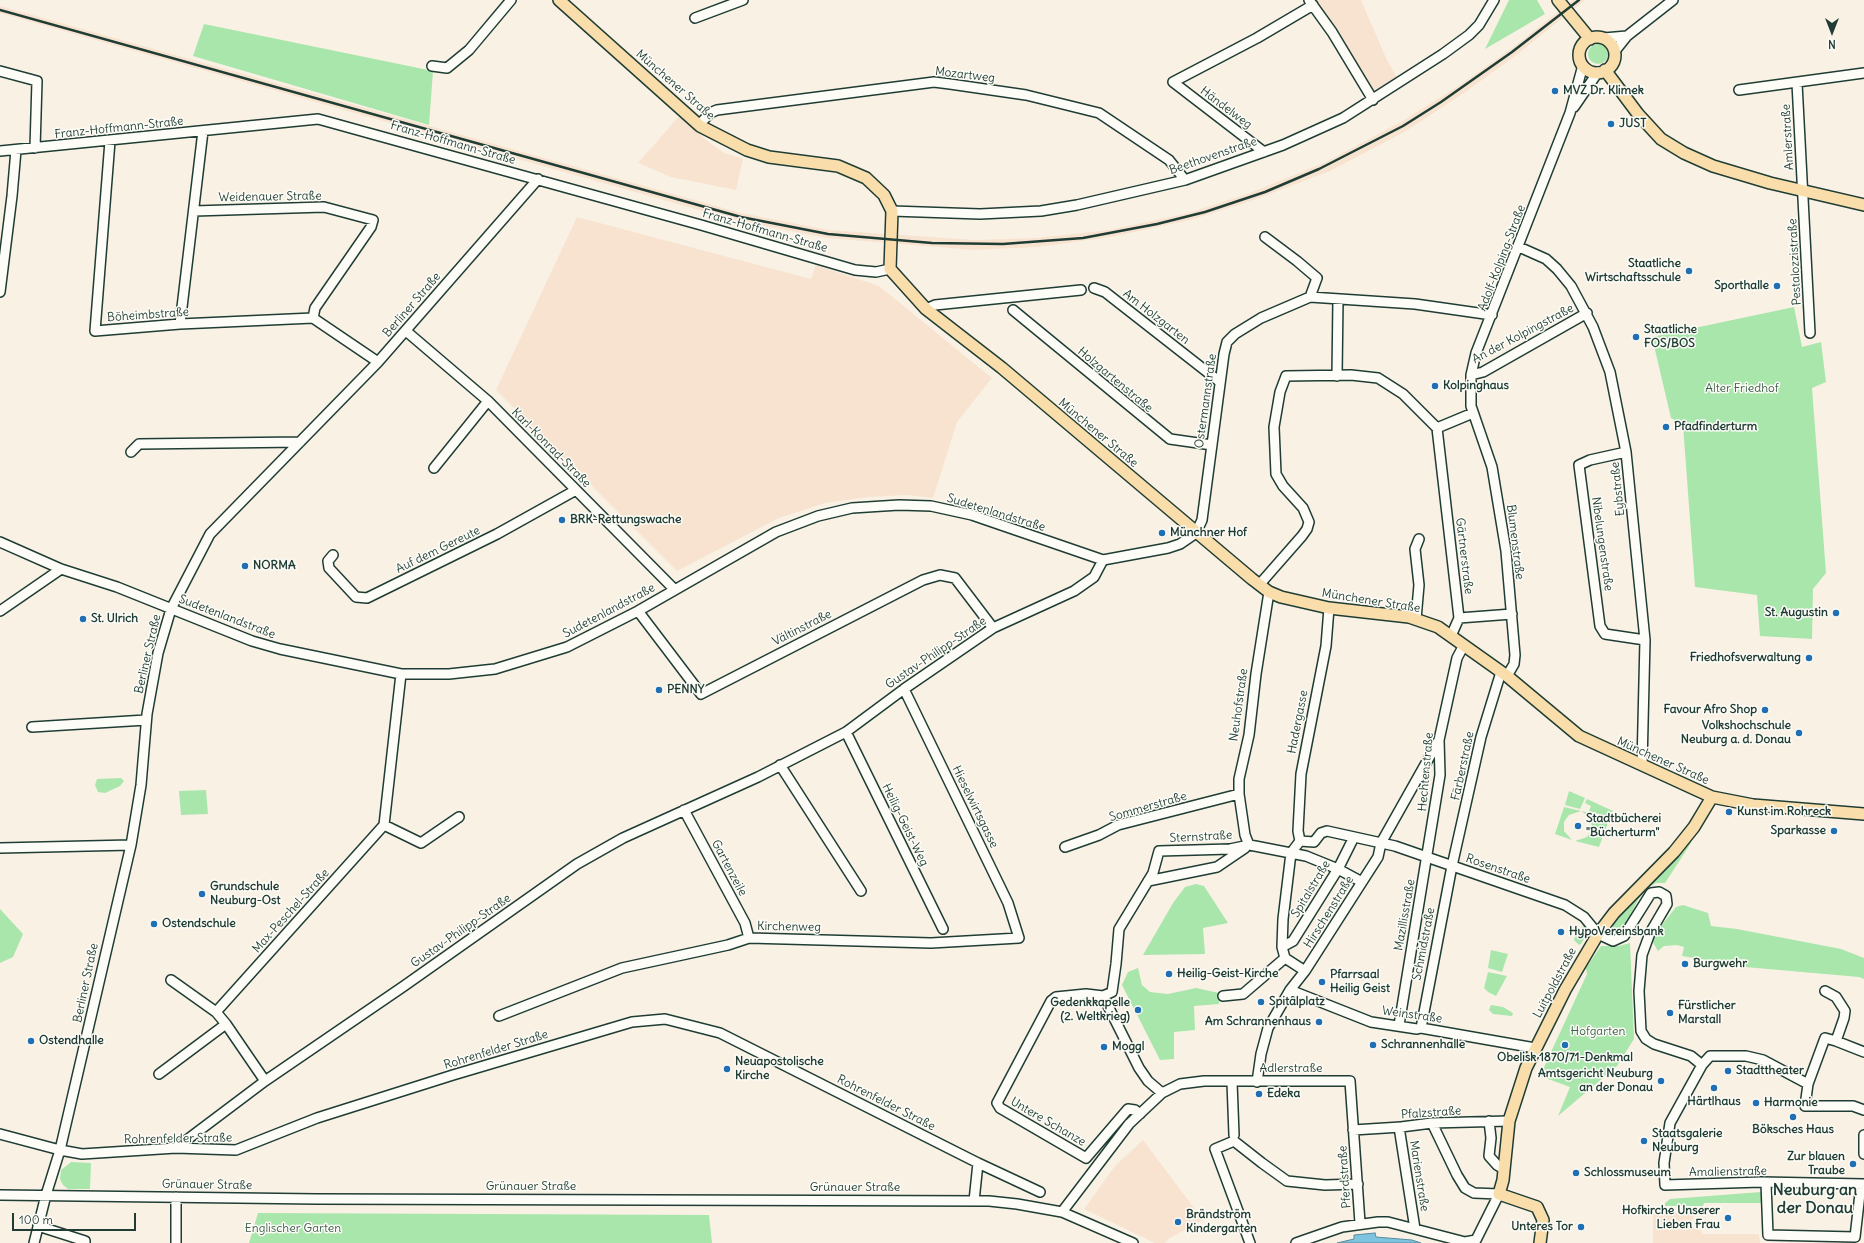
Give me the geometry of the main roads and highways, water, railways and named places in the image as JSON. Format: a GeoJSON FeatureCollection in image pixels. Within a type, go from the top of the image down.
{"type":"FeatureCollection","features":[{"type":"Feature","properties":{"kind":"main road","name":"Münchener Straße"},"geometry":{"type":"LineString","coordinates":[[559,0],[699,125],[720,137],[768,157],[838,166],[866,178],[884,195],[892,210],[890,268],[926,309],[1002,368],[1196,533],[1269,592],[1281,597],[1329,608],[1416,620],[1438,627],[1504,674],[1579,736],[1712,797],[1753,805],[1864,814]]}},
{"type":"Feature","properties":{"kind":"main road"},"geometry":{"type":"LineString","coordinates":[[1558,0],[1571,15],[1587,41]]}},
{"type":"Feature","properties":{"kind":"main road"},"geometry":{"type":"LineString","coordinates":[[1587,41],[1604,38],[1615,50],[1614,60],[1602,71]]}},
{"type":"Feature","properties":{"kind":"main road"},"geometry":{"type":"LineString","coordinates":[[1587,41],[1580,54],[1583,65],[1590,70],[1602,71],[1661,139],[1684,154],[1713,166],[1864,205]]}},
{"type":"Feature","properties":{"kind":"main road","name":"Luitpoldstraße"},"geometry":{"type":"LineString","coordinates":[[1540,1243],[1543,1226],[1542,1214],[1537,1207],[1499,1194],[1504,1169],[1509,1121],[1535,1048],[1575,972],[1598,934],[1614,913],[1674,852],[1694,827],[1712,797]]}},
{"type":"Feature","properties":{"kind":"water"},"geometry":{"type":"Polygon","coordinates":[[[1375,1233],[1376,1237],[1412,1240],[1421,1243],[1337,1243],[1354,1239],[1354,1235],[1375,1233]]]}},
{"type":"Feature","properties":{"kind":"railway"},"geometry":{"type":"LineString","coordinates":[[0,10],[741,217],[828,234],[932,243],[1003,244],[1083,238],[1157,224],[1205,212],[1265,192],[1319,169],[1403,126],[1441,102],[1512,52],[1579,0]]}},
{"type":"Feature","properties":{"kind":"place","name":"MVZ Dr. Klimek"},"geometry":{"type":"Point","coordinates":[1555,91]}},
{"type":"Feature","properties":{"kind":"place","name":"JUST"},"geometry":{"type":"Point","coordinates":[1611,124]}},
{"type":"Feature","properties":{"kind":"place","name":"Staatliche Wirtschaftsschule"},"geometry":{"type":"Point","coordinates":[1689,271]}},
{"type":"Feature","properties":{"kind":"place","name":"Sporthalle"},"geometry":{"type":"Point","coordinates":[1777,286]}},
{"type":"Feature","properties":{"kind":"place","name":"Staatliche FOS/BOS"},"geometry":{"type":"Point","coordinates":[1636,337]}},
{"type":"Feature","properties":{"kind":"place","name":"Kolpinghaus"},"geometry":{"type":"Point","coordinates":[1435,386]}},
{"type":"Feature","properties":{"kind":"place","name":"Pfadfinderturm"},"geometry":{"type":"Point","coordinates":[1666,427]}},
{"type":"Feature","properties":{"kind":"place","name":"BRK-Rettungswache"},"geometry":{"type":"Point","coordinates":[562,520]}},
{"type":"Feature","properties":{"kind":"place","name":"Münchner Hof"},"geometry":{"type":"Point","coordinates":[1162,533]}},
{"type":"Feature","properties":{"kind":"place","name":"NORMA"},"geometry":{"type":"Point","coordinates":[245,566]}},
{"type":"Feature","properties":{"kind":"place","name":"St. Augustin"},"geometry":{"type":"Point","coordinates":[1836,613]}},
{"type":"Feature","properties":{"kind":"place","name":"St. Ulrich"},"geometry":{"type":"Point","coordinates":[83,619]}},
{"type":"Feature","properties":{"kind":"place","name":"Friedhofsverwaltung"},"geometry":{"type":"Point","coordinates":[1809,658]}},
{"type":"Feature","properties":{"kind":"place","name":"PENNY"},"geometry":{"type":"Point","coordinates":[659,690]}},
{"type":"Feature","properties":{"kind":"place","name":"Favour Afro Shop"},"geometry":{"type":"Point","coordinates":[1765,710]}},
{"type":"Feature","properties":{"kind":"place","name":"Volkshochschule Neuburg a. d. Donau"},"geometry":{"type":"Point","coordinates":[1799,733]}},
{"type":"Feature","properties":{"kind":"place","name":"Kunst im Rohreck"},"geometry":{"type":"Point","coordinates":[1729,812]}},
{"type":"Feature","properties":{"kind":"place","name":"Stadtbücherei \"Bücherturm\""},"geometry":{"type":"Point","coordinates":[1578,826]}},
{"type":"Feature","properties":{"kind":"place","name":"Sparkasse"},"geometry":{"type":"Point","coordinates":[1834,831]}},
{"type":"Feature","properties":{"kind":"place","name":"Grundschule Neuburg-Ost"},"geometry":{"type":"Point","coordinates":[202,894]}},
{"type":"Feature","properties":{"kind":"place","name":"Ostendschule"},"geometry":{"type":"Point","coordinates":[154,924]}},
{"type":"Feature","properties":{"kind":"place","name":"HypoVereinsbank"},"geometry":{"type":"Point","coordinates":[1561,932]}},
{"type":"Feature","properties":{"kind":"place","name":"Burgwehr"},"geometry":{"type":"Point","coordinates":[1685,964]}},
{"type":"Feature","properties":{"kind":"place","name":"Heilig-Geist-Kirche"},"geometry":{"type":"Point","coordinates":[1169,974]}},
{"type":"Feature","properties":{"kind":"place","name":"Pfarrsaal Heilig Geist"},"geometry":{"type":"Point","coordinates":[1322,982]}},
{"type":"Feature","properties":{"kind":"place","name":"Spitalplatz"},"geometry":{"type":"Point","coordinates":[1261,1002]}},
{"type":"Feature","properties":{"kind":"place","name":"Gedenkkapelle (2. Weltkrieg)"},"geometry":{"type":"Point","coordinates":[1138,1010]}},
{"type":"Feature","properties":{"kind":"place","name":"Fürstlicher Marstall"},"geometry":{"type":"Point","coordinates":[1670,1013]}},
{"type":"Feature","properties":{"kind":"place","name":"Am Schrannenhaus"},"geometry":{"type":"Point","coordinates":[1319,1022]}},
{"type":"Feature","properties":{"kind":"place","name":"Ostendhalle"},"geometry":{"type":"Point","coordinates":[31,1041]}},
{"type":"Feature","properties":{"kind":"place","name":"Schrannenhalle"},"geometry":{"type":"Point","coordinates":[1373,1045]}},
{"type":"Feature","properties":{"kind":"place","name":"Obelisk 1870/71-Denkmal"},"geometry":{"type":"Point","coordinates":[1565,1045]}},
{"type":"Feature","properties":{"kind":"place","name":"Moggl"},"geometry":{"type":"Point","coordinates":[1104,1047]}},
{"type":"Feature","properties":{"kind":"place","name":"Neuapostolische Kirche"},"geometry":{"type":"Point","coordinates":[727,1069]}},
{"type":"Feature","properties":{"kind":"place","name":"Stadttheater"},"geometry":{"type":"Point","coordinates":[1728,1071]}},
{"type":"Feature","properties":{"kind":"place","name":"Amtsgericht Neuburg an der Donau"},"geometry":{"type":"Point","coordinates":[1661,1081]}},
{"type":"Feature","properties":{"kind":"place","name":"Härtlhaus"},"geometry":{"type":"Point","coordinates":[1714,1088]}},
{"type":"Feature","properties":{"kind":"place","name":"Edeka"},"geometry":{"type":"Point","coordinates":[1259,1094]}},
{"type":"Feature","properties":{"kind":"place","name":"Harmonie"},"geometry":{"type":"Point","coordinates":[1756,1103]}},
{"type":"Feature","properties":{"kind":"place","name":"Böksches Haus"},"geometry":{"type":"Point","coordinates":[1793,1117]}},
{"type":"Feature","properties":{"kind":"place","name":"Staatsgalerie Neuburg"},"geometry":{"type":"Point","coordinates":[1644,1141]}},
{"type":"Feature","properties":{"kind":"place","name":"Zur blauen Traube"},"geometry":{"type":"Point","coordinates":[1853,1164]}},
{"type":"Feature","properties":{"kind":"place","name":"Schlossmuseum"},"geometry":{"type":"Point","coordinates":[1576,1173]}},
{"type":"Feature","properties":{"kind":"place","name":"Hofkirche Unserer Lieben Frau"},"geometry":{"type":"Point","coordinates":[1728,1218]}},
{"type":"Feature","properties":{"kind":"place","name":"Brändström Kindergarten"},"geometry":{"type":"Point","coordinates":[1178,1222]}},
{"type":"Feature","properties":{"kind":"place","name":"Unteres Tor"},"geometry":{"type":"Point","coordinates":[1581,1227]}},
{"type":"Feature","properties":{"kind":"district","name":"Neuburg an der Donau"},"geometry":{"type":"Point","coordinates":[1815,1199]}},
{"type":"Feature","properties":{"kind":"park label","name":"Alter Friedhof"},"geometry":{"type":"Point","coordinates":[1742,389]}},
{"type":"Feature","properties":{"kind":"park label","name":"Hofgarten"},"geometry":{"type":"Point","coordinates":[1598,1032]}},
{"type":"Feature","properties":{"kind":"park label","name":"Englischer Garten"},"geometry":{"type":"Point","coordinates":[293,1229]}}]}
